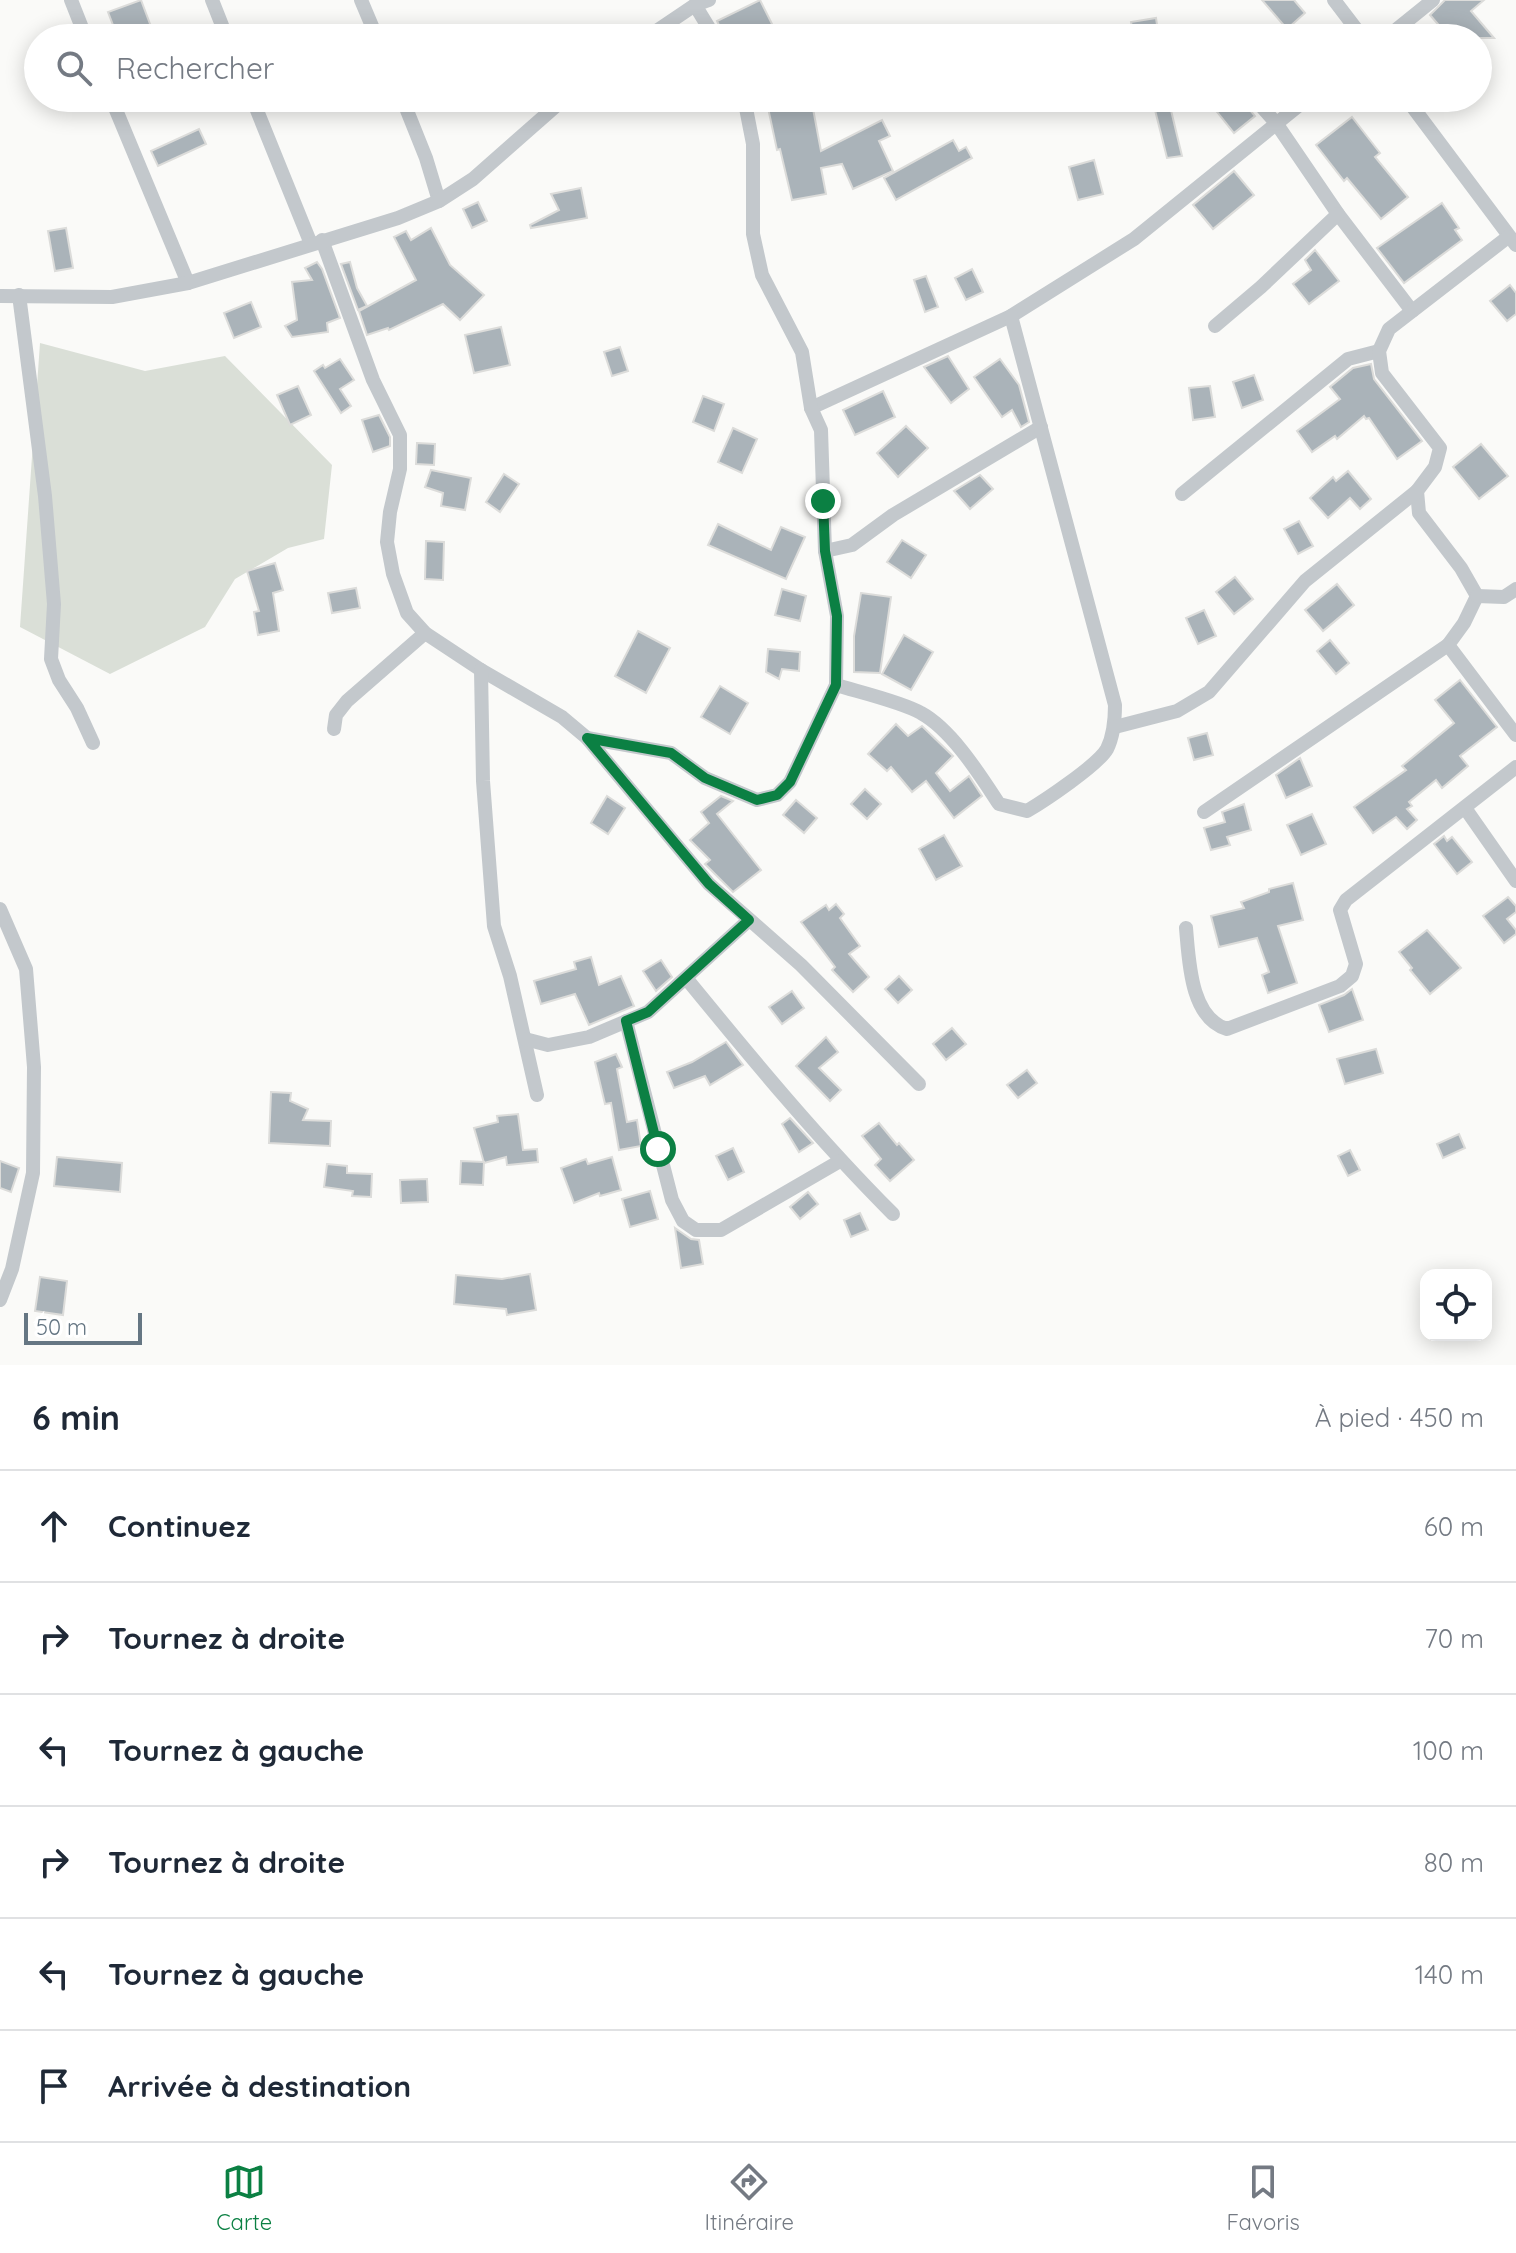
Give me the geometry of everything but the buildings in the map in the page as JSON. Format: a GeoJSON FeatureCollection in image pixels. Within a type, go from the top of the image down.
{"type":"FeatureCollection","features":[{"type":"Feature","properties":{"kind":"street"},"geometry":{"type":"LineString","coordinates":[[71,0],[80,24]]}},
{"type":"Feature","properties":{"kind":"street"},"geometry":{"type":"LineString","coordinates":[[212,0],[221,24]]}},
{"type":"Feature","properties":{"kind":"street"},"geometry":{"type":"LineString","coordinates":[[361,0],[371,24]]}},
{"type":"Feature","properties":{"kind":"street"},"geometry":{"type":"LineString","coordinates":[[1334,0],[1352,24]]}},
{"type":"Feature","properties":{"kind":"street"},"geometry":{"type":"LineString","coordinates":[[1403,24],[1433,0]]}},
{"type":"Feature","properties":{"kind":"street"},"geometry":{"type":"LineString","coordinates":[[660,24],[678,7],[702,2],[710,24]]}},
{"type":"Feature","properties":{"kind":"street"},"geometry":{"type":"LineString","coordinates":[[117,112],[188,283]]}},
{"type":"Feature","properties":{"kind":"street"},"geometry":{"type":"LineString","coordinates":[[258,112],[373,380],[400,435],[400,469],[387,542],[393,574],[407,613],[425,633],[562,717],[587,738],[709,884],[801,965],[919,1084]]}},
{"type":"Feature","properties":{"kind":"street"},"geometry":{"type":"LineString","coordinates":[[408,112],[439,201]]}},
{"type":"Feature","properties":{"kind":"street"},"geometry":{"type":"LineString","coordinates":[[0,296],[112,297],[188,283],[398,218],[439,201],[473,179],[549,112]]}},
{"type":"Feature","properties":{"kind":"street"},"geometry":{"type":"LineString","coordinates":[[587,738],[671,753],[705,778],[757,800],[777,795],[790,782],[836,685],[837,616],[825,551],[821,430],[811,408],[802,352],[762,275],[753,234],[753,144],[747,112]]}},
{"type":"Feature","properties":{"kind":"street"},"geometry":{"type":"LineString","coordinates":[[1266,112],[1338,214],[1412,311]]}},
{"type":"Feature","properties":{"kind":"street"},"geometry":{"type":"LineString","coordinates":[[811,408],[1011,316],[1134,239],[1290,112]]}},
{"type":"Feature","properties":{"kind":"street"},"geometry":{"type":"LineString","coordinates":[[1115,727],[1177,711],[1209,692],[1305,581],[1417,491],[1435,467],[1440,448],[1382,373],[1379,351],[1389,329],[1512,241],[1416,112]]}},
{"type":"Feature","properties":{"kind":"street"},"geometry":{"type":"LineString","coordinates":[[1215,326],[1338,214]]}},
{"type":"Feature","properties":{"kind":"street"},"geometry":{"type":"LineString","coordinates":[[19,295],[45,496],[54,604],[51,659],[93,743]]}},
{"type":"Feature","properties":{"kind":"street"},"geometry":{"type":"LineString","coordinates":[[836,685],[921,713],[953,741],[999,804],[1027,811],[1051,798],[1106,751],[1115,727],[1115,705],[1011,316]]}},
{"type":"Feature","properties":{"kind":"street"},"geometry":{"type":"LineString","coordinates":[[1182,494],[1348,359],[1379,351]]}},
{"type":"Feature","properties":{"kind":"street"},"geometry":{"type":"LineString","coordinates":[[825,551],[852,545],[893,515],[1041,427]]}},
{"type":"Feature","properties":{"kind":"street"},"geometry":{"type":"LineString","coordinates":[[1417,491],[1419,513],[1461,568],[1477,596]]}},
{"type":"Feature","properties":{"kind":"street"},"geometry":{"type":"LineString","coordinates":[[1477,596],[1504,597],[1516,589]]}},
{"type":"Feature","properties":{"kind":"street"},"geometry":{"type":"LineString","coordinates":[[1204,812],[1448,645],[1464,623],[1477,596]]}},
{"type":"Feature","properties":{"kind":"street"},"geometry":{"type":"LineString","coordinates":[[334,729],[336,715],[347,701],[425,633]]}},
{"type":"Feature","properties":{"kind":"street"},"geometry":{"type":"LineString","coordinates":[[1448,645],[1516,735]]}},
{"type":"Feature","properties":{"kind":"street"},"geometry":{"type":"LineString","coordinates":[[481,670],[483,781],[494,926],[510,976],[537,1095]]}},
{"type":"Feature","properties":{"kind":"street"},"geometry":{"type":"LineString","coordinates":[[1186,928],[1192,986],[1207,1014],[1218,1026],[1227,1029],[1340,986],[1352,976],[1356,964],[1340,910],[1346,900],[1516,767]]}},
{"type":"Feature","properties":{"kind":"street"},"geometry":{"type":"LineString","coordinates":[[1465,808],[1516,881]]}},
{"type":"Feature","properties":{"kind":"street"},"geometry":{"type":"LineString","coordinates":[[0,909],[26,969],[34,1067],[33,1173],[12,1269],[0,1300]]}},
{"type":"Feature","properties":{"kind":"street"},"geometry":{"type":"LineString","coordinates":[[525,1039],[548,1045],[589,1037],[648,1012],[749,920]]}},
{"type":"Feature","properties":{"kind":"street"},"geometry":{"type":"LineString","coordinates":[[686,978],[766,1077],[840,1161],[893,1214]]}},
{"type":"Feature","properties":{"kind":"street"},"geometry":{"type":"LineString","coordinates":[[626,1021],[672,1200],[683,1221],[696,1230],[721,1230],[840,1161]]}},
{"type":"Feature","properties":{"kind":"shaded area"},"geometry":{"type":"Polygon","coordinates":[[[40,343],[145,371],[225,356],[332,465],[324,539],[288,548],[235,579],[205,627],[110,674],[20,627],[40,343]]]}},
{"type":"Feature","properties":{"kind":"route"},"geometry":{"type":"LineString","coordinates":[[658,1149],[626,1021],[648,1012],[749,920],[709,884],[587,738],[671,753],[705,778],[757,800],[777,795],[790,782],[836,685],[837,616],[825,551],[823,501]]}}]}
